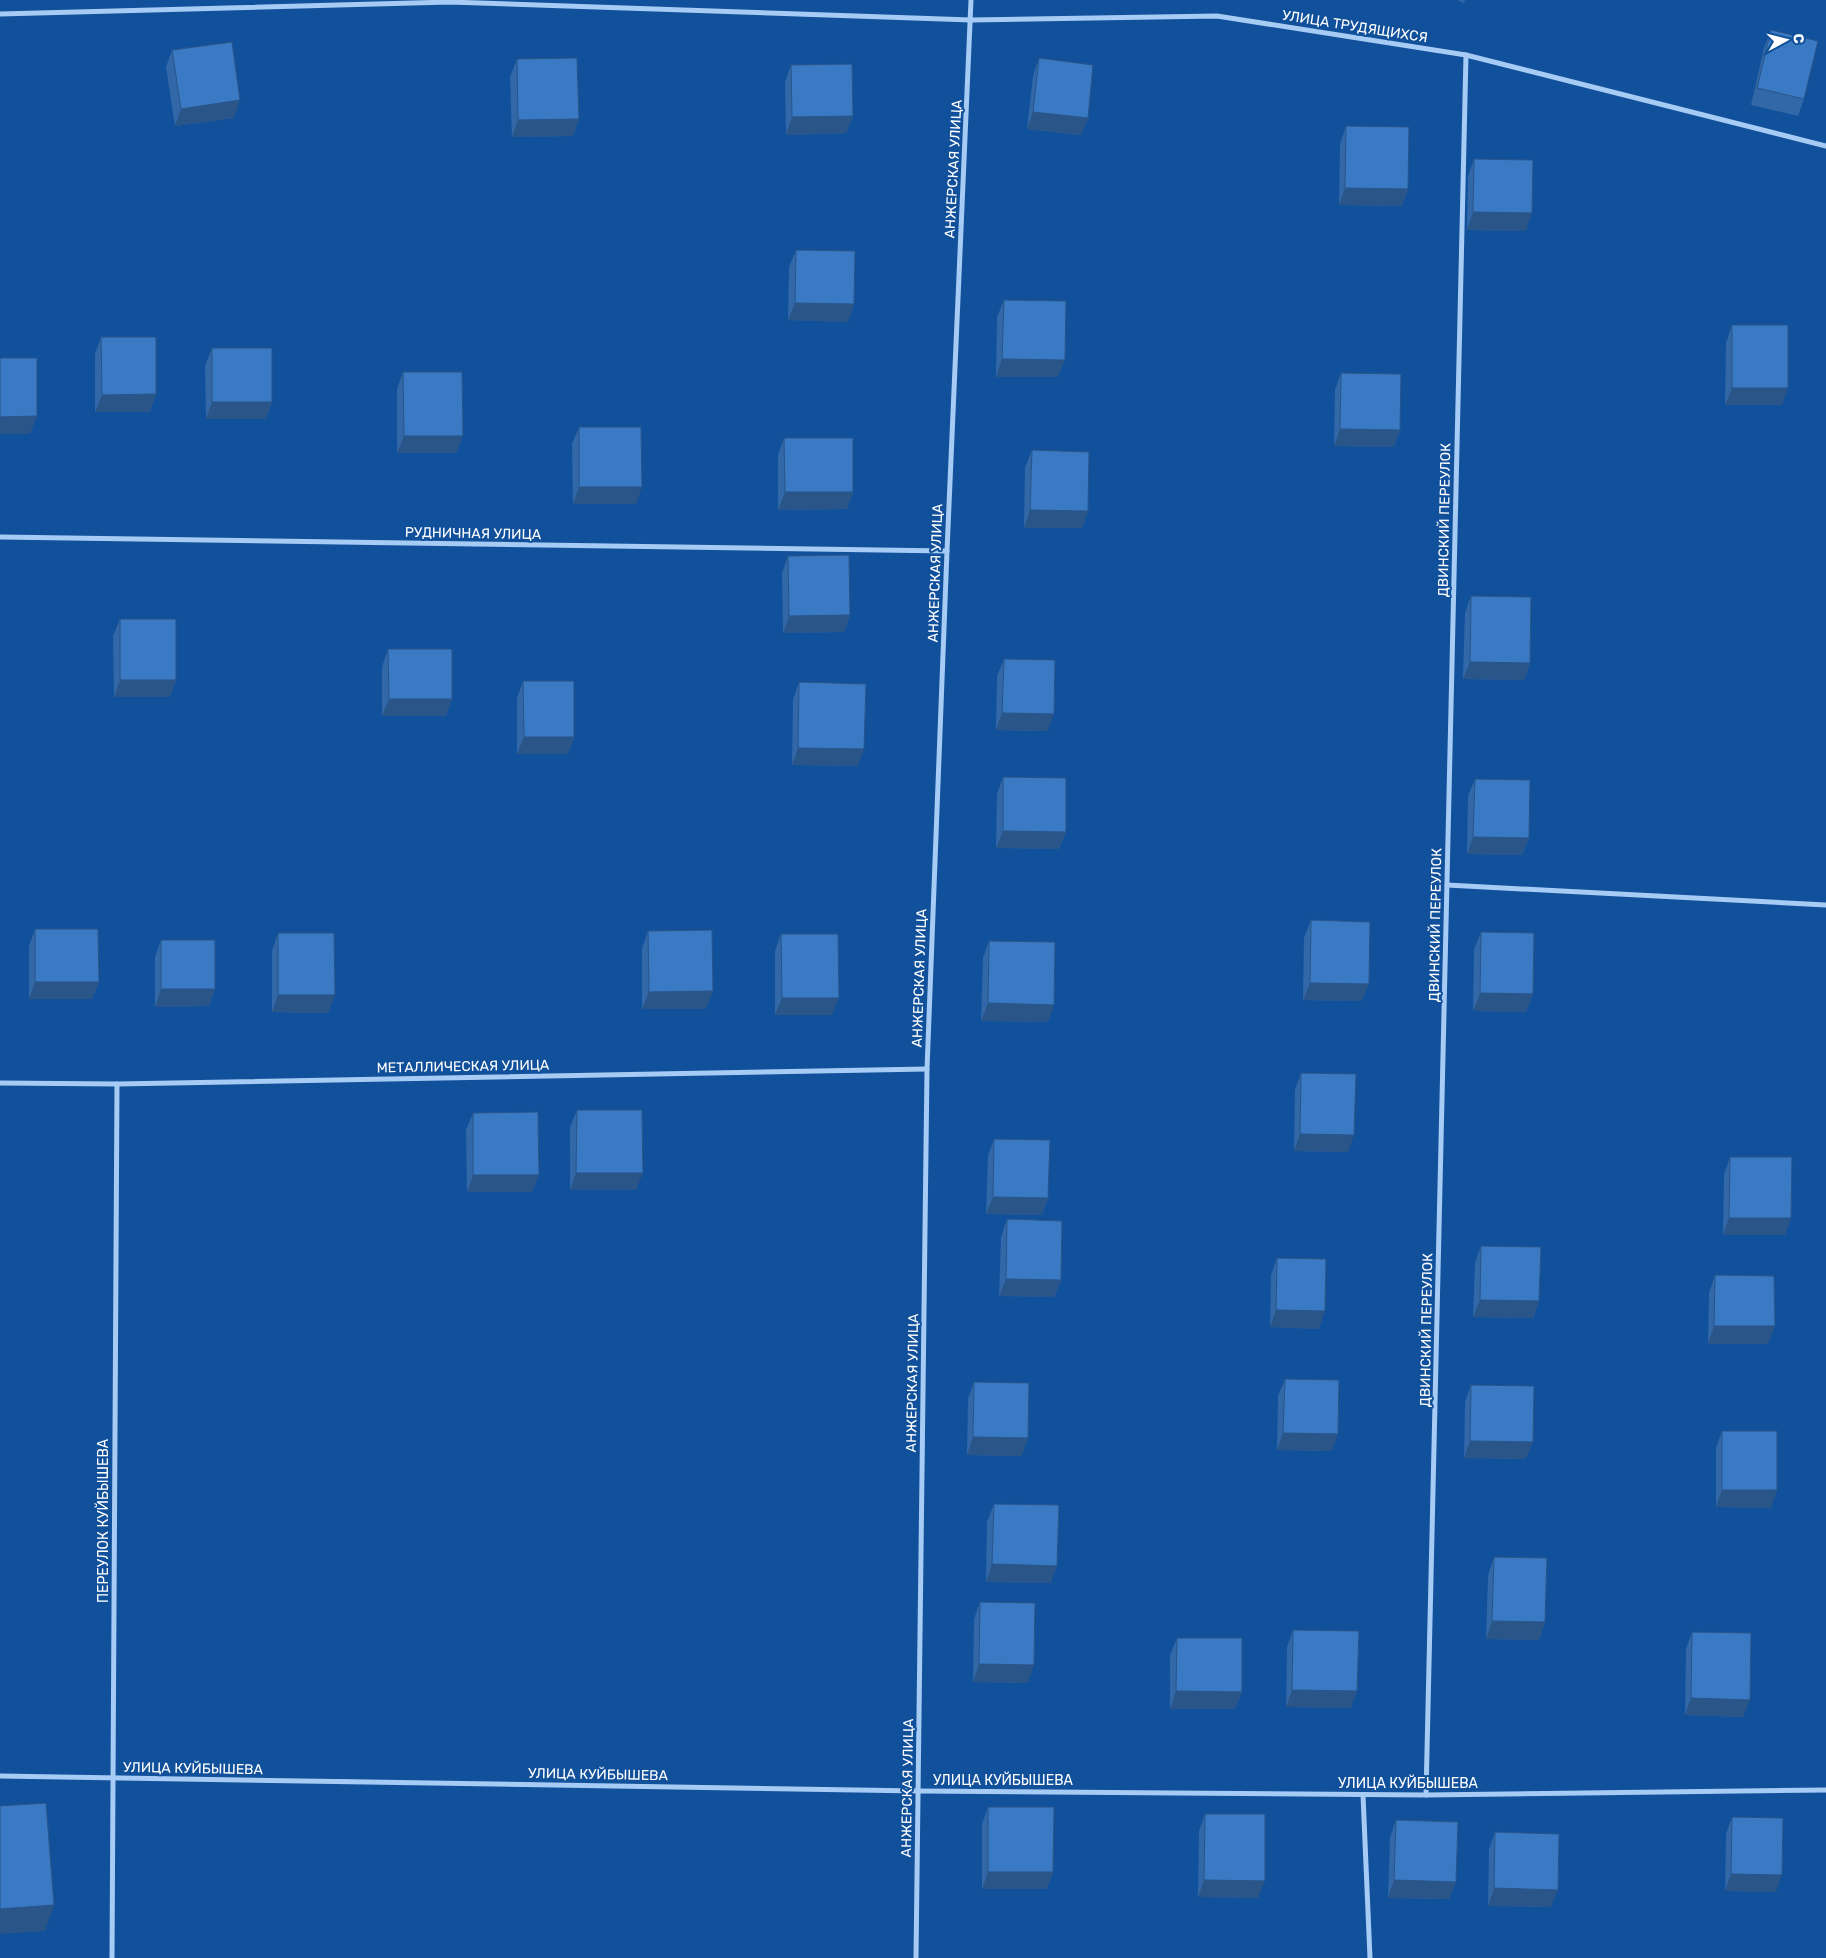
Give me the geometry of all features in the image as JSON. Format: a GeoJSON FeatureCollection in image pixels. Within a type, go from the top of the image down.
{"type":"FeatureCollection","features":[{"type":"Feature","properties":{"kind":"street","name":"АНЖЕРСКАЯ УЛИЦА"},"geometry":{"type":"LineString","coordinates":[[916,1958],[927,1069],[971,0]]}},
{"type":"Feature","properties":{"kind":"street","name":"УЛИЦА ТРУДЯЩИХСЯ"},"geometry":{"type":"LineString","coordinates":[[0,14],[450,2],[971,20],[1217,16],[1466,55],[1826,146]]}},
{"type":"Feature","properties":{"kind":"street","name":"ДВИНСКИЙ ПЕРЕУЛОК"},"geometry":{"type":"LineString","coordinates":[[1426,1795],[1466,55]]}},
{"type":"Feature","properties":{"kind":"street","name":"РУДНИЧНАЯ УЛИЦА"},"geometry":{"type":"LineString","coordinates":[[0,537],[947,551]]}},
{"type":"Feature","properties":{"kind":"street"},"geometry":{"type":"LineString","coordinates":[[1447,885],[1826,905]]}},
{"type":"Feature","properties":{"kind":"street","name":"МЕТАЛЛИЧЕСКАЯ УЛИЦА"},"geometry":{"type":"LineString","coordinates":[[0,1082],[117,1084],[927,1069]]}},
{"type":"Feature","properties":{"kind":"street","name":"ПЕРЕУЛОК КУЙБЫШЕВА"},"geometry":{"type":"LineString","coordinates":[[112,1958],[117,1084]]}},
{"type":"Feature","properties":{"kind":"street","name":"УЛИЦА КУЙБЫШЕВА"},"geometry":{"type":"LineString","coordinates":[[0,1776],[919,1791],[1426,1795],[1826,1790]]}},
{"type":"Feature","properties":{"kind":"street"},"geometry":{"type":"LineString","coordinates":[[1363,1794],[1370,1958]]}},
{"type":"Feature","properties":{"kind":"building"},"geometry":{"type":"Polygon","coordinates":[[[1771,30],[1818,41],[1804,99],[1757,88],[1771,30]]]}},
{"type":"Feature","properties":{"kind":"building"},"geometry":{"type":"Polygon","coordinates":[[[232,42],[240,100],[181,109],[172,50],[232,42]]]}},
{"type":"Feature","properties":{"kind":"building"},"geometry":{"type":"Polygon","coordinates":[[[577,58],[579,119],[518,120],[517,59],[577,58]]]}},
{"type":"Feature","properties":{"kind":"building"},"geometry":{"type":"Polygon","coordinates":[[[1039,58],[1093,65],[1088,118],[1033,112],[1039,58]]]}},
{"type":"Feature","properties":{"kind":"building"},"geometry":{"type":"Polygon","coordinates":[[[852,64],[853,116],[792,117],[791,65],[852,64]]]}},
{"type":"Feature","properties":{"kind":"building"},"geometry":{"type":"Polygon","coordinates":[[[1346,126],[1409,127],[1408,189],[1345,188],[1346,126]]]}},
{"type":"Feature","properties":{"kind":"building"},"geometry":{"type":"Polygon","coordinates":[[[1474,159],[1533,160],[1532,213],[1473,212],[1474,159]]]}},
{"type":"Feature","properties":{"kind":"building"},"geometry":{"type":"Polygon","coordinates":[[[796,250],[855,251],[854,304],[795,303],[796,250]]]}},
{"type":"Feature","properties":{"kind":"building"},"geometry":{"type":"Polygon","coordinates":[[[1004,300],[1066,301],[1065,360],[1002,359],[1004,300]]]}},
{"type":"Feature","properties":{"kind":"building"},"geometry":{"type":"Polygon","coordinates":[[[1732,325],[1788,325],[1788,388],[1732,388],[1732,325]]]}},
{"type":"Feature","properties":{"kind":"building"},"geometry":{"type":"Polygon","coordinates":[[[101,337],[156,337],[156,394],[102,395],[101,337]]]}},
{"type":"Feature","properties":{"kind":"building"},"geometry":{"type":"Polygon","coordinates":[[[212,348],[272,348],[272,402],[212,402],[212,348]]]}},
{"type":"Feature","properties":{"kind":"building"},"geometry":{"type":"Polygon","coordinates":[[[0,358],[37,358],[37,416],[0,417],[0,358]]]}},
{"type":"Feature","properties":{"kind":"building"},"geometry":{"type":"Polygon","coordinates":[[[403,372],[462,372],[463,436],[404,436],[403,372]]]}},
{"type":"Feature","properties":{"kind":"building"},"geometry":{"type":"Polygon","coordinates":[[[1341,373],[1401,374],[1400,430],[1340,429],[1341,373]]]}},
{"type":"Feature","properties":{"kind":"building"},"geometry":{"type":"Polygon","coordinates":[[[579,427],[641,427],[642,487],[579,487],[579,427]]]}},
{"type":"Feature","properties":{"kind":"building"},"geometry":{"type":"Polygon","coordinates":[[[784,438],[853,438],[853,492],[785,492],[784,438]]]}},
{"type":"Feature","properties":{"kind":"building"},"geometry":{"type":"Polygon","coordinates":[[[1032,450],[1089,452],[1088,511],[1030,510],[1032,450]]]}},
{"type":"Feature","properties":{"kind":"building"},"geometry":{"type":"Polygon","coordinates":[[[849,555],[850,615],[789,616],[788,556],[849,555]]]}},
{"type":"Feature","properties":{"kind":"building"},"geometry":{"type":"Polygon","coordinates":[[[1471,596],[1531,597],[1530,663],[1470,662],[1471,596]]]}},
{"type":"Feature","properties":{"kind":"building"},"geometry":{"type":"Polygon","coordinates":[[[120,619],[176,619],[176,680],[120,680],[120,619]]]}},
{"type":"Feature","properties":{"kind":"building"},"geometry":{"type":"Polygon","coordinates":[[[388,649],[452,649],[452,699],[389,699],[388,649]]]}},
{"type":"Feature","properties":{"kind":"building"},"geometry":{"type":"Polygon","coordinates":[[[1004,659],[1055,660],[1054,714],[1002,713],[1004,659]]]}},
{"type":"Feature","properties":{"kind":"building"},"geometry":{"type":"Polygon","coordinates":[[[523,681],[574,681],[574,737],[524,737],[523,681]]]}},
{"type":"Feature","properties":{"kind":"building"},"geometry":{"type":"Polygon","coordinates":[[[799,682],[866,684],[864,749],[798,748],[799,682]]]}},
{"type":"Feature","properties":{"kind":"building"},"geometry":{"type":"Polygon","coordinates":[[[1003,777],[1066,778],[1066,832],[1003,831],[1003,777]]]}},
{"type":"Feature","properties":{"kind":"building"},"geometry":{"type":"Polygon","coordinates":[[[1475,779],[1530,780],[1529,838],[1473,837],[1475,779]]]}},
{"type":"Feature","properties":{"kind":"building"},"geometry":{"type":"Polygon","coordinates":[[[1311,920],[1370,922],[1369,984],[1310,983],[1311,920]]]}},
{"type":"Feature","properties":{"kind":"building"},"geometry":{"type":"Polygon","coordinates":[[[35,929],[98,929],[99,982],[35,982],[35,929]]]}},
{"type":"Feature","properties":{"kind":"building"},"geometry":{"type":"Polygon","coordinates":[[[712,930],[713,991],[649,992],[648,931],[712,930]]]}},
{"type":"Feature","properties":{"kind":"building"},"geometry":{"type":"Polygon","coordinates":[[[1481,932],[1534,933],[1533,994],[1480,993],[1481,932]]]}},
{"type":"Feature","properties":{"kind":"building"},"geometry":{"type":"Polygon","coordinates":[[[278,933],[334,933],[335,995],[278,995],[278,933]]]}},
{"type":"Feature","properties":{"kind":"building"},"geometry":{"type":"Polygon","coordinates":[[[781,934],[838,934],[839,998],[782,998],[781,934]]]}},
{"type":"Feature","properties":{"kind":"building"},"geometry":{"type":"Polygon","coordinates":[[[161,940],[215,940],[215,989],[161,989],[161,940]]]}},
{"type":"Feature","properties":{"kind":"building"},"geometry":{"type":"Polygon","coordinates":[[[989,941],[1055,942],[1054,1005],[988,1003],[989,941]]]}},
{"type":"Feature","properties":{"kind":"building"},"geometry":{"type":"Polygon","coordinates":[[[1301,1073],[1356,1074],[1354,1135],[1300,1134],[1301,1073]]]}},
{"type":"Feature","properties":{"kind":"building"},"geometry":{"type":"Polygon","coordinates":[[[577,1110],[642,1110],[643,1173],[576,1173],[577,1110]]]}},
{"type":"Feature","properties":{"kind":"building"},"geometry":{"type":"Polygon","coordinates":[[[538,1112],[539,1175],[473,1175],[473,1113],[538,1112]]]}},
{"type":"Feature","properties":{"kind":"building"},"geometry":{"type":"Polygon","coordinates":[[[994,1139],[1050,1140],[1048,1198],[993,1197],[994,1139]]]}},
{"type":"Feature","properties":{"kind":"building"},"geometry":{"type":"Polygon","coordinates":[[[1730,1157],[1792,1157],[1791,1218],[1729,1218],[1730,1157]]]}},
{"type":"Feature","properties":{"kind":"building"},"geometry":{"type":"Polygon","coordinates":[[[1007,1219],[1062,1221],[1061,1280],[1006,1279],[1007,1219]]]}},
{"type":"Feature","properties":{"kind":"building"},"geometry":{"type":"Polygon","coordinates":[[[1481,1246],[1541,1247],[1539,1301],[1480,1300],[1481,1246]]]}},
{"type":"Feature","properties":{"kind":"building"},"geometry":{"type":"Polygon","coordinates":[[[1277,1258],[1326,1259],[1325,1311],[1276,1310],[1277,1258]]]}},
{"type":"Feature","properties":{"kind":"building"},"geometry":{"type":"Polygon","coordinates":[[[1715,1275],[1774,1276],[1775,1326],[1714,1326],[1715,1275]]]}},
{"type":"Feature","properties":{"kind":"building"},"geometry":{"type":"Polygon","coordinates":[[[1285,1379],[1339,1380],[1338,1434],[1283,1433],[1285,1379]]]}},
{"type":"Feature","properties":{"kind":"building"},"geometry":{"type":"Polygon","coordinates":[[[974,1382],[1029,1383],[1028,1438],[973,1437],[974,1382]]]}},
{"type":"Feature","properties":{"kind":"building"},"geometry":{"type":"Polygon","coordinates":[[[1471,1385],[1534,1386],[1533,1442],[1470,1441],[1471,1385]]]}},
{"type":"Feature","properties":{"kind":"building"},"geometry":{"type":"Polygon","coordinates":[[[1722,1431],[1777,1431],[1777,1490],[1722,1490],[1722,1431]]]}},
{"type":"Feature","properties":{"kind":"building"},"geometry":{"type":"Polygon","coordinates":[[[994,1504],[1059,1505],[1057,1566],[992,1564],[994,1504]]]}},
{"type":"Feature","properties":{"kind":"building"},"geometry":{"type":"Polygon","coordinates":[[[1494,1557],[1547,1558],[1545,1622],[1492,1621],[1494,1557]]]}},
{"type":"Feature","properties":{"kind":"building"},"geometry":{"type":"Polygon","coordinates":[[[980,1602],[1035,1603],[1034,1665],[979,1664],[980,1602]]]}},
{"type":"Feature","properties":{"kind":"building"},"geometry":{"type":"Polygon","coordinates":[[[1293,1630],[1359,1631],[1357,1691],[1292,1690],[1293,1630]]]}},
{"type":"Feature","properties":{"kind":"building"},"geometry":{"type":"Polygon","coordinates":[[[1692,1632],[1751,1633],[1750,1700],[1691,1698],[1692,1632]]]}},
{"type":"Feature","properties":{"kind":"building"},"geometry":{"type":"Polygon","coordinates":[[[1177,1638],[1242,1638],[1242,1692],[1176,1691],[1177,1638]]]}},
{"type":"Feature","properties":{"kind":"building"},"geometry":{"type":"Polygon","coordinates":[[[46,1803],[54,1905],[0,1909],[0,1806],[46,1803]]]}},
{"type":"Feature","properties":{"kind":"building"},"geometry":{"type":"Polygon","coordinates":[[[988,1807],[1054,1807],[1053,1872],[988,1872],[988,1807]]]}},
{"type":"Feature","properties":{"kind":"building"},"geometry":{"type":"Polygon","coordinates":[[[1205,1814],[1265,1814],[1265,1881],[1204,1880],[1205,1814]]]}},
{"type":"Feature","properties":{"kind":"building"},"geometry":{"type":"Polygon","coordinates":[[[1732,1817],[1783,1818],[1782,1875],[1731,1874],[1732,1817]]]}},
{"type":"Feature","properties":{"kind":"building"},"geometry":{"type":"Polygon","coordinates":[[[1396,1820],[1458,1822],[1456,1882],[1394,1880],[1396,1820]]]}},
{"type":"Feature","properties":{"kind":"building"},"geometry":{"type":"Polygon","coordinates":[[[1495,1832],[1559,1834],[1558,1890],[1494,1888],[1495,1832]]]}}]}
